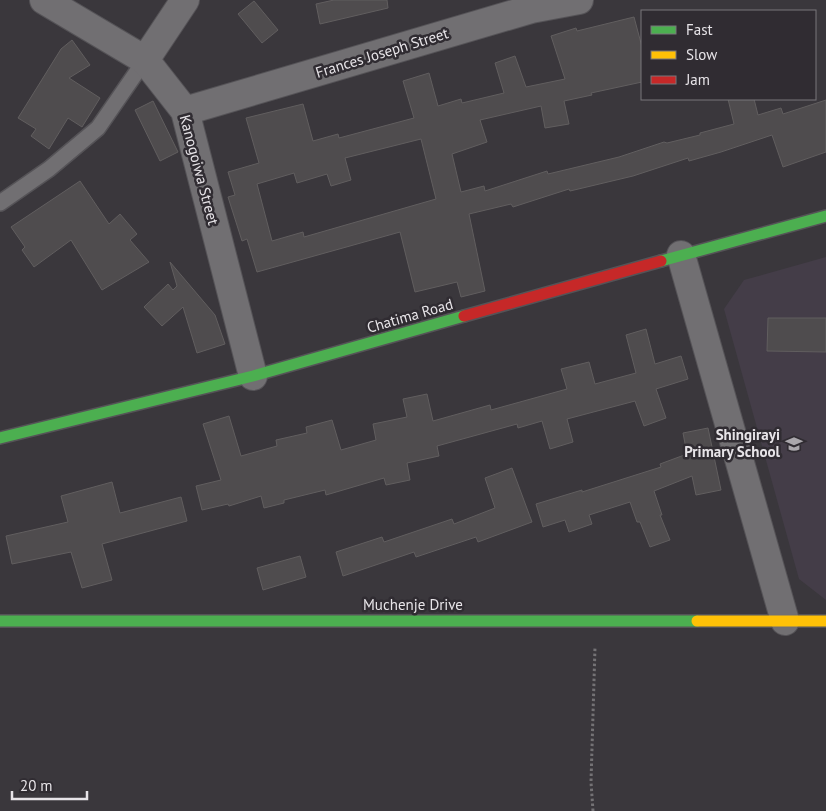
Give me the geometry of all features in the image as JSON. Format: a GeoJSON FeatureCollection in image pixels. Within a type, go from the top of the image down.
{"type":"FeatureCollection","features":[{"type":"Feature","properties":{"kind":"street","name":"Kanogoiwa Street"},"geometry":{"type":"LineString","coordinates":[[44,0],[145,60],[185,111],[253,376]]}},
{"type":"Feature","properties":{"kind":"street"},"geometry":{"type":"LineString","coordinates":[[145,60],[185,0]]}},
{"type":"Feature","properties":{"kind":"street","name":"Frances Joseph Street"},"geometry":{"type":"LineString","coordinates":[[185,111],[531,4],[580,0]]}},
{"type":"Feature","properties":{"kind":"street","name":"Chatima Road"},"geometry":{"type":"LineString","coordinates":[[0,438],[253,376],[681,254],[826,216]]}},
{"type":"Feature","properties":{"kind":"street"},"geometry":{"type":"LineString","coordinates":[[681,254],[785,621]]}},
{"type":"Feature","properties":{"kind":"street","name":"Muchenje Drive"},"geometry":{"type":"LineString","coordinates":[[0,621],[597,620],[826,622]]}},
{"type":"Feature","properties":{"kind":"lane"},"geometry":{"type":"LineString","coordinates":[[0,203],[48,169],[98,128],[145,60]]}},
{"type":"Feature","properties":{"kind":"path"},"geometry":{"type":"LineString","coordinates":[[592,811],[590,782],[597,620]]}},
{"type":"Feature","properties":{"kind":"shaded area","name":"Shingirayi Primary School"},"geometry":{"type":"Polygon","coordinates":[[[826,257],[826,600],[799,579],[724,309],[744,280],[826,257]]]}},
{"type":"Feature","properties":{"kind":"building"},"geometry":{"type":"Polygon","coordinates":[[[334,0],[387,0],[388,8],[320,24],[316,4],[334,0]]]}},
{"type":"Feature","properties":{"kind":"building"},"geometry":{"type":"Polygon","coordinates":[[[254,1],[278,30],[262,43],[238,14],[254,1]]]}},
{"type":"Feature","properties":{"kind":"building"},"geometry":{"type":"Polygon","coordinates":[[[634,17],[641,43],[641,82],[564,101],[569,124],[545,128],[541,106],[480,120],[487,142],[452,154],[461,192],[484,186],[485,191],[547,171],[548,174],[619,157],[664,142],[667,143],[700,135],[700,133],[734,124],[728,100],[754,100],[758,115],[781,108],[783,114],[826,100],[826,152],[783,167],[772,135],[721,152],[689,161],[688,158],[633,176],[570,191],[569,189],[513,207],[511,204],[469,214],[485,291],[461,297],[457,282],[415,292],[400,232],[257,272],[247,239],[242,241],[228,197],[235,195],[228,172],[259,163],[246,118],[303,104],[313,141],[338,134],[339,138],[414,118],[403,81],[429,73],[438,106],[461,99],[462,103],[504,93],[495,63],[515,56],[526,87],[565,79],[551,36],[576,28],[577,31],[634,17]],[[421,139],[345,158],[351,180],[331,186],[327,174],[297,183],[294,173],[257,184],[272,241],[303,232],[304,237],[436,199],[421,139]]]}},
{"type":"Feature","properties":{"kind":"building"},"geometry":{"type":"Polygon","coordinates":[[[72,40],[90,65],[69,78],[100,98],[82,127],[68,118],[49,149],[31,136],[36,129],[18,118],[61,49],[72,40]]]}},
{"type":"Feature","properties":{"kind":"building"},"geometry":{"type":"Polygon","coordinates":[[[153,101],[178,152],[160,161],[135,110],[153,101]]]}},
{"type":"Feature","properties":{"kind":"building"},"geometry":{"type":"Polygon","coordinates":[[[80,181],[109,224],[120,214],[137,234],[130,240],[149,262],[102,290],[71,240],[34,267],[22,250],[25,247],[11,227],[80,181]]]}},
{"type":"Feature","properties":{"kind":"building"},"geometry":{"type":"Polygon","coordinates":[[[170,262],[215,315],[225,344],[197,353],[183,307],[162,326],[144,307],[168,284],[173,290],[177,286],[170,262]]]}},
{"type":"Feature","properties":{"kind":"building"},"geometry":{"type":"Polygon","coordinates":[[[768,318],[826,318],[826,352],[767,351],[768,318]]]}},
{"type":"Feature","properties":{"kind":"building"},"geometry":{"type":"Polygon","coordinates":[[[646,329],[655,364],[681,356],[688,379],[656,389],[666,418],[644,426],[635,401],[567,419],[573,442],[550,449],[542,421],[518,428],[517,424],[437,446],[439,456],[407,463],[410,480],[386,485],[384,478],[326,495],[325,490],[284,500],[284,503],[264,508],[261,496],[229,506],[228,504],[202,510],[196,486],[221,480],[203,424],[229,416],[241,456],[277,446],[276,440],[307,433],[306,427],[332,420],[341,450],[376,440],[373,424],[407,417],[403,399],[427,394],[433,421],[490,405],[491,410],[567,389],[561,369],[589,362],[595,384],[636,373],[626,335],[646,329]]]}},
{"type":"Feature","properties":{"kind":"building"},"geometry":{"type":"Polygon","coordinates":[[[708,428],[721,490],[696,495],[692,476],[654,491],[662,515],[660,515],[670,540],[650,547],[640,522],[637,522],[630,502],[589,515],[592,524],[569,532],[565,520],[543,527],[536,504],[582,490],[582,492],[661,467],[660,464],[687,454],[683,433],[708,428]]]}},
{"type":"Feature","properties":{"kind":"building"},"geometry":{"type":"Polygon","coordinates":[[[512,468],[532,522],[478,542],[476,537],[416,557],[414,552],[343,576],[336,552],[382,537],[384,542],[452,519],[454,524],[495,508],[485,478],[512,468]]]}},
{"type":"Feature","properties":{"kind":"building"},"geometry":{"type":"Polygon","coordinates":[[[112,482],[120,513],[181,497],[187,521],[102,544],[112,580],[82,588],[71,552],[12,564],[6,536],[68,522],[61,496],[112,482]]]}},
{"type":"Feature","properties":{"kind":"building"},"geometry":{"type":"Polygon","coordinates":[[[300,556],[306,577],[263,590],[257,568],[300,556]]]}},
{"type":"Feature","properties":{"kind":"traffic: fast"},"geometry":{"type":"LineString","coordinates":[[661,261],[826,216]]}},
{"type":"Feature","properties":{"kind":"traffic: fast"},"geometry":{"type":"LineString","coordinates":[[0,438],[253,376],[464,316]]}},
{"type":"Feature","properties":{"kind":"traffic: fast"},"geometry":{"type":"LineString","coordinates":[[0,621],[697,621]]}},
{"type":"Feature","properties":{"kind":"traffic: slow"},"geometry":{"type":"LineString","coordinates":[[697,621],[826,621]]}},
{"type":"Feature","properties":{"kind":"traffic: jam"},"geometry":{"type":"LineString","coordinates":[[464,316],[661,261]]}},
{"type":"Feature","properties":{"kind":"place","name":"Shingirayi Primary School"},"geometry":{"type":"Point","coordinates":[794,444]}}]}
